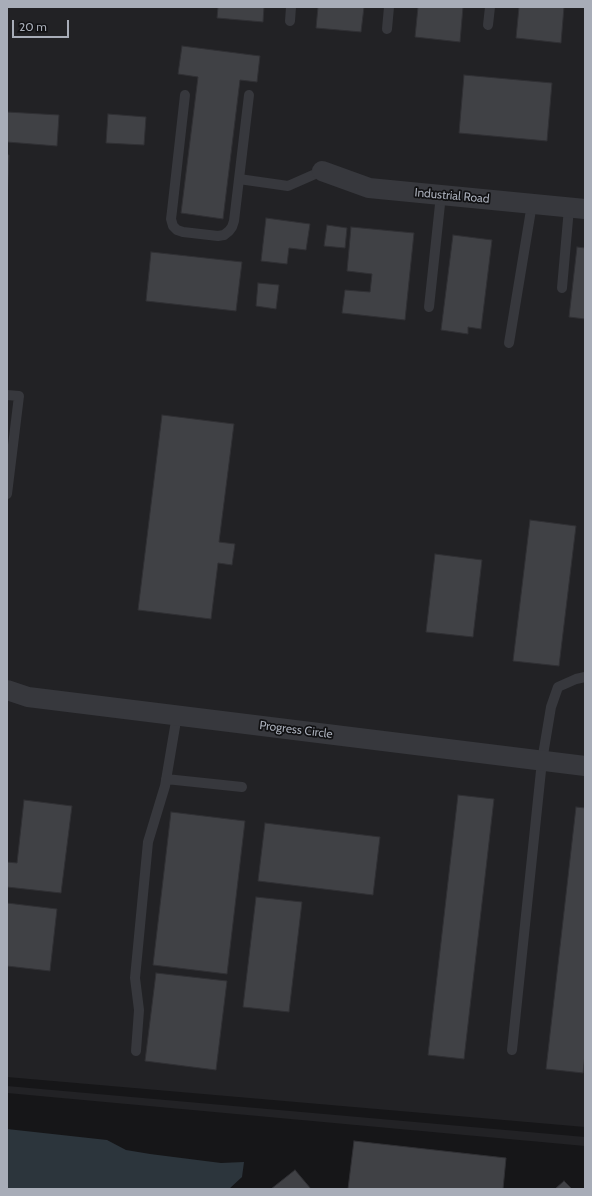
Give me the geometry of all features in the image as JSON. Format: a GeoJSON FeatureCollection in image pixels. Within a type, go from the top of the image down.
{"type":"FeatureCollection","features":[{"type":"Feature","properties":{"kind":"street","name":"Industrial Road"},"geometry":{"type":"LineString","coordinates":[[322,172],[369,188],[577,208]]}},
{"type":"Feature","properties":{"kind":"street","name":"Progress Circle"},"geometry":{"type":"LineString","coordinates":[[7,690],[28,697],[585,766]]}},
{"type":"Feature","properties":{"kind":"lane"},"geometry":{"type":"LineString","coordinates":[[290,21],[291,7]]}},
{"type":"Feature","properties":{"kind":"lane"},"geometry":{"type":"LineString","coordinates":[[386,29],[389,7]]}},
{"type":"Feature","properties":{"kind":"lane"},"geometry":{"type":"LineString","coordinates":[[488,25],[490,7]]}},
{"type":"Feature","properties":{"kind":"lane"},"geometry":{"type":"LineString","coordinates":[[185,95],[171,219],[173,226],[177,230],[218,236],[224,235],[229,231],[234,221],[249,95]]}},
{"type":"Feature","properties":{"kind":"lane"},"geometry":{"type":"LineString","coordinates":[[239,179],[288,186],[322,172]]}},
{"type":"Feature","properties":{"kind":"lane"},"geometry":{"type":"LineString","coordinates":[[429,307],[441,195]]}},
{"type":"Feature","properties":{"kind":"lane"},"geometry":{"type":"LineString","coordinates":[[509,343],[532,204]]}},
{"type":"Feature","properties":{"kind":"lane"},"geometry":{"type":"LineString","coordinates":[[562,288],[577,208]]}},
{"type":"Feature","properties":{"kind":"lane"},"geometry":{"type":"LineString","coordinates":[[7,395],[19,396],[7,494]]}},
{"type":"Feature","properties":{"kind":"lane"},"geometry":{"type":"LineString","coordinates":[[512,1050],[542,761],[551,707],[558,687],[576,679],[585,677]]}},
{"type":"Feature","properties":{"kind":"lane"},"geometry":{"type":"LineString","coordinates":[[136,1051],[139,1010],[136,978],[148,842],[166,779],[177,715]]}},
{"type":"Feature","properties":{"kind":"lane"},"geometry":{"type":"LineString","coordinates":[[166,779],[242,787]]}},
{"type":"Feature","properties":{"kind":"shaded area"},"geometry":{"type":"Polygon","coordinates":[[[7,7],[585,7],[585,1127],[7,1077],[7,7]]]}},
{"type":"Feature","properties":{"kind":"shaded area"},"geometry":{"type":"Polygon","coordinates":[[[7,1086],[585,1137],[585,1146],[7,1093],[7,1086]]]}},
{"type":"Feature","properties":{"kind":"shaded area"},"geometry":{"type":"Polygon","coordinates":[[[7,1129],[107,1140],[126,1150],[150,1154],[221,1163],[244,1162],[242,1177],[229,1189],[7,1189],[7,1129]]]}},
{"type":"Feature","properties":{"kind":"building"},"geometry":{"type":"Polygon","coordinates":[[[218,7],[264,7],[263,22],[217,18],[218,7]]]}},
{"type":"Feature","properties":{"kind":"building"},"geometry":{"type":"Polygon","coordinates":[[[318,7],[364,7],[361,32],[316,28],[318,7]]]}},
{"type":"Feature","properties":{"kind":"building"},"geometry":{"type":"Polygon","coordinates":[[[418,7],[463,7],[460,42],[415,37],[418,7]]]}},
{"type":"Feature","properties":{"kind":"building"},"geometry":{"type":"Polygon","coordinates":[[[519,7],[564,7],[561,43],[516,38],[519,7]]]}},
{"type":"Feature","properties":{"kind":"building"},"geometry":{"type":"Polygon","coordinates":[[[182,46],[260,56],[257,82],[240,80],[223,219],[181,213],[198,77],[178,74],[182,46]]]}},
{"type":"Feature","properties":{"kind":"building"},"geometry":{"type":"Polygon","coordinates":[[[464,75],[552,83],[547,141],[459,133],[464,75]]]}},
{"type":"Feature","properties":{"kind":"building"},"geometry":{"type":"Polygon","coordinates":[[[7,112],[59,115],[57,146],[7,142],[7,112]]]}},
{"type":"Feature","properties":{"kind":"building"},"geometry":{"type":"Polygon","coordinates":[[[108,114],[146,117],[144,145],[106,143],[108,114]]]}},
{"type":"Feature","properties":{"kind":"building"},"geometry":{"type":"Polygon","coordinates":[[[7,155],[9,155],[7,202],[7,155]]]}},
{"type":"Feature","properties":{"kind":"building"},"geometry":{"type":"Polygon","coordinates":[[[266,218],[310,224],[306,250],[289,248],[287,264],[261,261],[266,218]]]}},
{"type":"Feature","properties":{"kind":"building"},"geometry":{"type":"Polygon","coordinates":[[[327,225],[347,228],[345,248],[324,246],[327,225]]]}},
{"type":"Feature","properties":{"kind":"building"},"geometry":{"type":"Polygon","coordinates":[[[351,227],[414,233],[405,320],[342,313],[345,290],[370,292],[372,274],[347,271],[351,227]]]}},
{"type":"Feature","properties":{"kind":"building"},"geometry":{"type":"Polygon","coordinates":[[[453,235],[492,240],[481,329],[468,327],[468,334],[441,330],[453,235]]]}},
{"type":"Feature","properties":{"kind":"building"},"geometry":{"type":"Polygon","coordinates":[[[577,247],[585,248],[585,319],[569,317],[577,247]]]}},
{"type":"Feature","properties":{"kind":"building"},"geometry":{"type":"Polygon","coordinates":[[[151,252],[242,262],[236,311],[146,301],[151,252]]]}},
{"type":"Feature","properties":{"kind":"building"},"geometry":{"type":"Polygon","coordinates":[[[258,283],[279,285],[276,309],[256,306],[258,283]]]}},
{"type":"Feature","properties":{"kind":"building"},"geometry":{"type":"Polygon","coordinates":[[[162,415],[234,424],[219,542],[235,544],[232,565],[218,563],[211,619],[138,610],[162,415]]]}},
{"type":"Feature","properties":{"kind":"building"},"geometry":{"type":"Polygon","coordinates":[[[530,520],[576,526],[559,666],[513,661],[530,520]]]}},
{"type":"Feature","properties":{"kind":"building"},"geometry":{"type":"Polygon","coordinates":[[[435,554],[482,560],[473,637],[426,632],[435,554]]]}},
{"type":"Feature","properties":{"kind":"building"},"geometry":{"type":"Polygon","coordinates":[[[458,795],[494,799],[464,1059],[428,1055],[458,795]]]}},
{"type":"Feature","properties":{"kind":"building"},"geometry":{"type":"Polygon","coordinates":[[[24,800],[72,806],[61,893],[7,887],[7,862],[17,863],[24,800]]]}},
{"type":"Feature","properties":{"kind":"building"},"geometry":{"type":"Polygon","coordinates":[[[576,807],[585,808],[585,1054],[583,1073],[546,1069],[576,807]]]}},
{"type":"Feature","properties":{"kind":"building"},"geometry":{"type":"Polygon","coordinates":[[[171,812],[245,821],[227,974],[153,965],[171,812]]]}},
{"type":"Feature","properties":{"kind":"building"},"geometry":{"type":"Polygon","coordinates":[[[265,823],[380,837],[373,895],[258,881],[265,823]]]}},
{"type":"Feature","properties":{"kind":"building"},"geometry":{"type":"Polygon","coordinates":[[[256,897],[302,902],[289,1012],[243,1007],[256,897]]]}},
{"type":"Feature","properties":{"kind":"building"},"geometry":{"type":"Polygon","coordinates":[[[7,903],[57,909],[50,971],[7,966],[7,903]]]}},
{"type":"Feature","properties":{"kind":"building"},"geometry":{"type":"Polygon","coordinates":[[[156,973],[227,981],[216,1070],[145,1061],[156,973]]]}},
{"type":"Feature","properties":{"kind":"building"},"geometry":{"type":"Polygon","coordinates":[[[354,1141],[506,1158],[503,1189],[348,1189],[354,1141]]]}},
{"type":"Feature","properties":{"kind":"building"},"geometry":{"type":"Polygon","coordinates":[[[295,1170],[311,1189],[271,1189],[295,1170]]]}},
{"type":"Feature","properties":{"kind":"building"},"geometry":{"type":"Polygon","coordinates":[[[564,1181],[572,1189],[555,1189],[564,1181]]]}}]}
